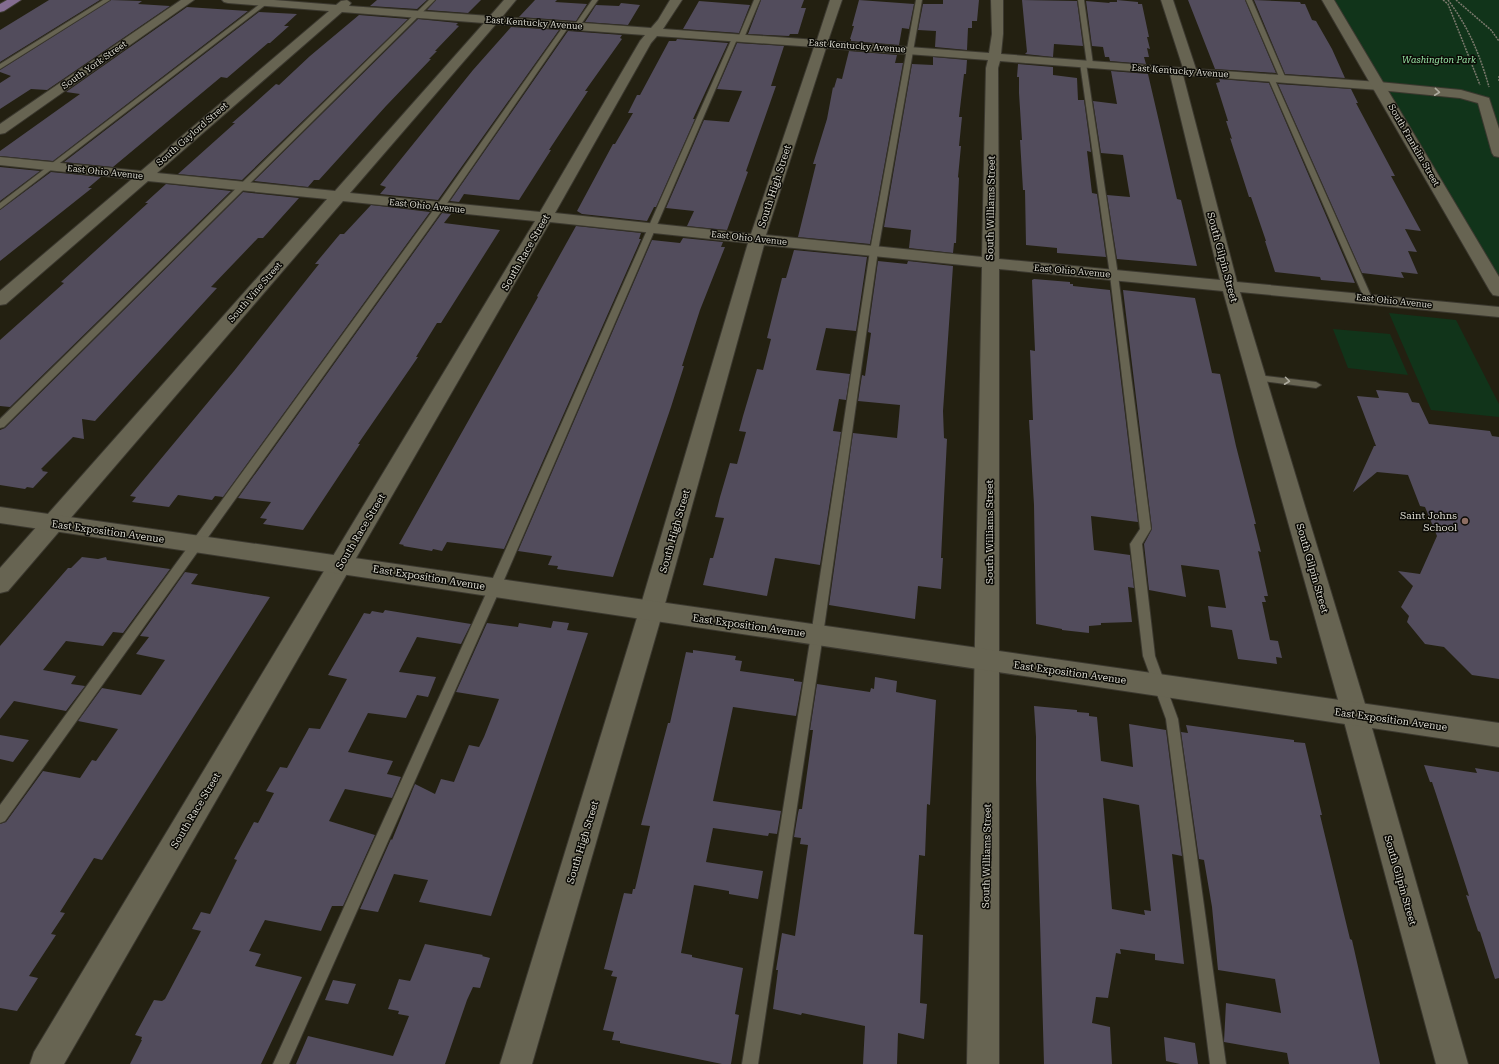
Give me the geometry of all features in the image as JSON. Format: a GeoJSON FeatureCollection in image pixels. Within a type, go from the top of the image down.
{"type":"FeatureCollection","features":[{"type":"Feature","properties":{"kind":"main road"},"geometry":{"type":"LineString","coordinates":[[0,9],[15,0]]}},
{"type":"Feature","properties":{"kind":"street","name":"South York Street"},"geometry":{"type":"LineString","coordinates":[[0,130],[188,0]]}},
{"type":"Feature","properties":{"kind":"street","name":"East Kentucky Avenue"},"geometry":{"type":"LineString","coordinates":[[228,0],[343,4],[417,15],[996,56],[1184,72],[1379,86],[1461,94],[1485,93]]}},
{"type":"Feature","properties":{"kind":"street","name":"South Vine Street"},"geometry":{"type":"LineString","coordinates":[[0,584],[510,0]]}},
{"type":"Feature","properties":{"kind":"street","name":"South Race Street"},"geometry":{"type":"LineString","coordinates":[[46,1064],[545,217],[646,41],[663,22],[676,0]]}},
{"type":"Feature","properties":{"kind":"street","name":"South High Street"},"geometry":{"type":"LineString","coordinates":[[516,1064],[652,611],[757,239],[836,0]]}},
{"type":"Feature","properties":{"kind":"street","name":"South Williams Street"},"geometry":{"type":"LineString","coordinates":[[983,1064],[988,660],[992,68],[996,56],[998,38],[997,0]]}},
{"type":"Feature","properties":{"kind":"street","name":"South Gilpin Street"},"geometry":{"type":"LineString","coordinates":[[1167,0],[1230,286],[1355,714],[1452,1064]]}},
{"type":"Feature","properties":{"kind":"street","name":"South Franklin Street"},"geometry":{"type":"LineString","coordinates":[[1328,0],[1499,291]]}},
{"type":"Feature","properties":{"kind":"street","name":"South Gaylord Street"},"geometry":{"type":"LineString","coordinates":[[0,300],[343,4]]}},
{"type":"Feature","properties":{"kind":"street"},"geometry":{"type":"LineString","coordinates":[[1485,93],[1499,153]]}},
{"type":"Feature","properties":{"kind":"street","name":"East Ohio Avenue"},"geometry":{"type":"LineString","coordinates":[[0,162],[990,263],[1368,298],[1499,312]]}},
{"type":"Feature","properties":{"kind":"street","name":"East Exposition Avenue"},"geometry":{"type":"LineString","coordinates":[[0,515],[1499,735]]}},
{"type":"Feature","properties":{"kind":"lane"},"geometry":{"type":"LineString","coordinates":[[0,67],[106,0]]}},
{"type":"Feature","properties":{"kind":"lane"},"geometry":{"type":"LineString","coordinates":[[0,425],[432,0]]}},
{"type":"Feature","properties":{"kind":"lane"},"geometry":{"type":"LineString","coordinates":[[0,816],[440,207],[572,26],[595,0]]}},
{"type":"Feature","properties":{"kind":"lane"},"geometry":{"type":"LineString","coordinates":[[281,1064],[495,587],[651,228],[756,0]]}},
{"type":"Feature","properties":{"kind":"lane"},"geometry":{"type":"LineString","coordinates":[[750,1064],[817,635],[874,251],[918,0]]}},
{"type":"Feature","properties":{"kind":"lane"},"geometry":{"type":"LineString","coordinates":[[1081,0],[1087,64],[1146,529],[1136,544],[1149,656],[1172,718],[1218,1064]]}},
{"type":"Feature","properties":{"kind":"lane"},"geometry":{"type":"LineString","coordinates":[[1249,0],[1277,78],[1368,298]]}},
{"type":"Feature","properties":{"kind":"lane"},"geometry":{"type":"LineString","coordinates":[[0,207],[268,1]]}},
{"type":"Feature","properties":{"kind":"lane"},"geometry":{"type":"LineString","coordinates":[[1257,378],[1316,385]]}},
{"type":"Feature","properties":{"kind":"path"},"geometry":{"type":"LineString","coordinates":[[1443,0],[1448,4],[1485,93]]}},
{"type":"Feature","properties":{"kind":"path"},"geometry":{"type":"LineString","coordinates":[[1448,0],[1464,24],[1474,46],[1485,93]]}},
{"type":"Feature","properties":{"kind":"path"},"geometry":{"type":"LineString","coordinates":[[1456,0],[1491,30],[1499,40]]}},
{"type":"Feature","properties":{"kind":"path"},"geometry":{"type":"LineString","coordinates":[[1499,76],[1499,82]]}},
{"type":"Feature","properties":{"kind":"green space","name":"Washington Park"},"geometry":{"type":"Polygon","coordinates":[[[1333,0],[1499,0],[1499,279],[1333,0]]]}},
{"type":"Feature","properties":{"kind":"green space"},"geometry":{"type":"Polygon","coordinates":[[[1389,313],[1456,320],[1499,404],[1499,417],[1431,410],[1389,313]]]}},
{"type":"Feature","properties":{"kind":"green space"},"geometry":{"type":"Polygon","coordinates":[[[1333,329],[1390,334],[1408,375],[1348,368],[1333,329]]]}},
{"type":"Feature","properties":{"kind":"building"},"geometry":{"type":"Polygon","coordinates":[[[49,0],[100,0],[0,62],[0,30],[49,0]]]}},
{"type":"Feature","properties":{"kind":"building"},"geometry":{"type":"Polygon","coordinates":[[[111,0],[142,1],[138,4],[170,6],[47,90],[31,89],[0,109],[0,83],[11,76],[0,72],[0,70],[111,0]]]}},
{"type":"Feature","properties":{"kind":"building"},"geometry":{"type":"Polygon","coordinates":[[[377,0],[427,0],[417,9],[370,6],[377,0]]]}},
{"type":"Feature","properties":{"kind":"building"},"geometry":{"type":"Polygon","coordinates":[[[436,0],[481,0],[468,13],[427,10],[436,0]]]}},
{"type":"Feature","properties":{"kind":"building"},"geometry":{"type":"Polygon","coordinates":[[[535,0],[557,0],[555,2],[587,4],[576,21],[519,17],[535,0]]]}},
{"type":"Feature","properties":{"kind":"building"},"geometry":{"type":"Polygon","coordinates":[[[761,0],[804,0],[801,8],[806,8],[798,34],[790,34],[789,36],[748,34],[761,0]]]}},
{"type":"Feature","properties":{"kind":"building"},"geometry":{"type":"Polygon","coordinates":[[[859,0],[914,4],[909,29],[902,28],[899,45],[851,41],[850,39],[854,26],[852,26],[859,0]]]}},
{"type":"Feature","properties":{"kind":"building"},"geometry":{"type":"Polygon","coordinates":[[[943,0],[979,0],[977,21],[972,21],[972,28],[968,28],[967,50],[935,47],[936,31],[918,30],[923,4],[943,4],[943,0]]]}},
{"type":"Feature","properties":{"kind":"building"},"geometry":{"type":"Polygon","coordinates":[[[1022,0],[1077,1],[1083,46],[1054,44],[1053,57],[1025,54],[1027,52],[1022,0]]]}},
{"type":"Feature","properties":{"kind":"building"},"geometry":{"type":"Polygon","coordinates":[[[1117,0],[1138,2],[1138,4],[1142,4],[1150,49],[1147,48],[1149,57],[1144,57],[1146,64],[1110,61],[1109,57],[1105,57],[1103,47],[1092,46],[1086,1],[1110,3],[1109,2],[1117,2],[1117,0]]]}},
{"type":"Feature","properties":{"kind":"building"},"geometry":{"type":"Polygon","coordinates":[[[1188,0],[1245,0],[1276,73],[1215,69],[1188,0]]]}},
{"type":"Feature","properties":{"kind":"building"},"geometry":{"type":"Polygon","coordinates":[[[1254,0],[1300,2],[1301,4],[1305,4],[1312,20],[1316,21],[1332,49],[1345,78],[1285,74],[1254,0]]]}},
{"type":"Feature","properties":{"kind":"building"},"geometry":{"type":"Polygon","coordinates":[[[699,1],[750,5],[739,33],[683,29],[699,1]]]}},
{"type":"Feature","properties":{"kind":"building"},"geometry":{"type":"Polygon","coordinates":[[[621,3],[640,5],[628,25],[585,22],[596,5],[619,6],[621,3]]]}},
{"type":"Feature","properties":{"kind":"building"},"geometry":{"type":"Polygon","coordinates":[[[187,7],[248,11],[53,161],[0,156],[0,151],[80,94],[66,92],[187,7]]]}},
{"type":"Feature","properties":{"kind":"building"},"geometry":{"type":"Polygon","coordinates":[[[259,12],[297,14],[284,26],[289,26],[270,43],[268,43],[227,78],[221,77],[113,167],[64,162],[259,12]]]}},
{"type":"Feature","properties":{"kind":"building"},"geometry":{"type":"Polygon","coordinates":[[[359,15],[408,19],[242,180],[178,174],[276,84],[279,85],[310,56],[359,15]]]}},
{"type":"Feature","properties":{"kind":"building"},"geometry":{"type":"Polygon","coordinates":[[[418,19],[458,23],[456,25],[459,26],[435,51],[437,51],[429,59],[431,59],[319,180],[314,180],[308,187],[254,181],[418,19]]]}},
{"type":"Feature","properties":{"kind":"building"},"geometry":{"type":"Polygon","coordinates":[[[511,27],[559,30],[438,200],[380,194],[386,187],[380,185],[473,70],[511,27]]]}},
{"type":"Feature","properties":{"kind":"building"},"geometry":{"type":"Polygon","coordinates":[[[568,31],[622,35],[620,38],[622,39],[585,91],[588,91],[549,150],[551,150],[519,200],[464,194],[459,202],[450,201],[568,31]]]}},
{"type":"Feature","properties":{"kind":"building"},"geometry":{"type":"Polygon","coordinates":[[[677,39],[728,43],[693,119],[695,119],[656,207],[654,207],[647,221],[582,214],[577,211],[613,144],[615,144],[633,113],[628,113],[637,95],[640,95],[669,41],[676,41],[677,39]]]}},
{"type":"Feature","properties":{"kind":"building"},"geometry":{"type":"Polygon","coordinates":[[[737,43],[784,46],[771,86],[776,86],[727,230],[687,226],[694,211],[666,208],[704,120],[729,122],[742,91],[717,89],[737,43]]]}},
{"type":"Feature","properties":{"kind":"building"},"geometry":{"type":"Polygon","coordinates":[[[849,51],[897,55],[895,63],[903,63],[870,244],[798,237],[816,164],[813,164],[827,119],[833,87],[834,88],[837,78],[842,79],[849,51]]]}},
{"type":"Feature","properties":{"kind":"building"},"geometry":{"type":"Polygon","coordinates":[[[933,57],[967,60],[959,117],[962,117],[959,146],[961,146],[958,177],[956,243],[954,243],[953,253],[909,248],[911,230],[884,227],[912,64],[933,65],[933,57]]]}},
{"type":"Feature","properties":{"kind":"building"},"geometry":{"type":"Polygon","coordinates":[[[1018,64],[1053,67],[1053,75],[1077,78],[1078,100],[1084,100],[1091,152],[1087,151],[1092,193],[1097,194],[1106,257],[1057,253],[1057,248],[1026,245],[1025,190],[1023,190],[1020,140],[1022,140],[1019,77],[1017,77],[1018,64]]]}},
{"type":"Feature","properties":{"kind":"building"},"geometry":{"type":"Polygon","coordinates":[[[1111,71],[1148,74],[1177,199],[1181,200],[1197,266],[1117,259],[1107,195],[1130,197],[1123,155],[1101,153],[1093,101],[1117,104],[1111,71]]]}},
{"type":"Feature","properties":{"kind":"building"},"geometry":{"type":"Polygon","coordinates":[[[1219,79],[1269,83],[1355,283],[1321,280],[1320,277],[1275,272],[1266,241],[1251,197],[1249,197],[1230,138],[1232,139],[1226,121],[1228,121],[1216,83],[1220,82],[1219,79]]]}},
{"type":"Feature","properties":{"kind":"building"},"geometry":{"type":"Polygon","coordinates":[[[1278,84],[1351,89],[1358,103],[1356,103],[1395,176],[1391,176],[1421,231],[1405,229],[1417,252],[1408,251],[1418,274],[1401,272],[1404,278],[1362,273],[1278,84]]]}},
{"type":"Feature","properties":{"kind":"building"},"geometry":{"type":"Polygon","coordinates":[[[0,167],[40,171],[0,201],[0,167]]]}},
{"type":"Feature","properties":{"kind":"building"},"geometry":{"type":"Polygon","coordinates":[[[51,172],[101,177],[88,188],[92,188],[0,261],[0,210],[51,172]]]}},
{"type":"Feature","properties":{"kind":"building"},"geometry":{"type":"Polygon","coordinates":[[[166,184],[231,191],[10,407],[0,406],[0,340],[64,283],[61,282],[148,203],[145,203],[166,184]]]}},
{"type":"Feature","properties":{"kind":"building"},"geometry":{"type":"Polygon","coordinates":[[[243,192],[299,198],[263,238],[258,238],[211,287],[217,288],[95,421],[82,419],[84,439],[73,437],[41,469],[43,470],[42,471],[48,472],[33,488],[27,487],[25,489],[0,485],[0,430],[5,428],[243,192]]]}},
{"type":"Feature","properties":{"kind":"building"},"geometry":{"type":"Polygon","coordinates":[[[371,205],[430,212],[223,497],[215,496],[212,500],[178,495],[169,507],[132,502],[136,497],[130,496],[234,371],[319,264],[315,264],[340,234],[344,234],[371,205]]]}},
{"type":"Feature","properties":{"kind":"building"},"geometry":{"type":"Polygon","coordinates":[[[442,213],[451,214],[444,223],[500,230],[441,323],[437,323],[416,357],[418,357],[358,444],[360,444],[303,530],[263,524],[267,519],[260,518],[271,502],[238,498],[442,213]]]}},
{"type":"Feature","properties":{"kind":"building"},"geometry":{"type":"Polygon","coordinates":[[[576,226],[641,233],[639,239],[641,239],[504,549],[447,542],[442,551],[433,549],[432,551],[399,544],[538,297],[537,296],[576,226]]]}},
{"type":"Feature","properties":{"kind":"building"},"geometry":{"type":"Polygon","coordinates":[[[683,238],[723,242],[721,247],[725,247],[700,310],[682,366],[684,366],[671,407],[613,577],[557,569],[558,566],[548,565],[552,556],[518,551],[652,240],[680,243],[683,238]]]}},
{"type":"Feature","properties":{"kind":"building"},"geometry":{"type":"Polygon","coordinates":[[[794,250],[867,257],[856,331],[826,328],[816,370],[850,374],[846,400],[839,399],[833,431],[841,432],[820,565],[775,558],[767,596],[703,585],[710,558],[713,558],[724,518],[715,517],[720,497],[730,463],[737,464],[746,432],[739,431],[757,369],[763,370],[771,339],[767,338],[782,278],[786,278],[794,250]]]}},
{"type":"Feature","properties":{"kind":"building"},"geometry":{"type":"Polygon","coordinates":[[[878,261],[907,264],[908,261],[953,266],[943,411],[944,438],[947,439],[941,558],[943,558],[941,589],[918,586],[915,619],[829,605],[853,433],[897,438],[900,405],[858,401],[862,375],[865,376],[871,333],[868,332],[878,261]]]}},
{"type":"Feature","properties":{"kind":"building"},"geometry":{"type":"Polygon","coordinates":[[[1032,280],[1070,282],[1073,286],[1110,290],[1138,522],[1091,516],[1094,550],[1130,555],[1134,588],[1128,587],[1132,622],[1101,623],[1101,625],[1089,626],[1089,633],[1062,630],[1036,624],[1034,505],[1029,420],[1033,420],[1030,350],[1035,351],[1032,280]]]}},
{"type":"Feature","properties":{"kind":"building"},"geometry":{"type":"Polygon","coordinates":[[[1123,290],[1195,298],[1212,373],[1220,374],[1236,446],[1256,524],[1254,524],[1261,552],[1258,551],[1268,596],[1264,596],[1266,602],[1262,602],[1270,640],[1278,641],[1282,658],[1276,657],[1277,664],[1238,659],[1232,630],[1211,627],[1208,606],[1226,608],[1219,570],[1181,565],[1186,597],[1149,590],[1144,544],[1152,529],[1123,290]]]}},
{"type":"Feature","properties":{"kind":"building","name":"Saint Johns School"},"geometry":{"type":"Polygon","coordinates":[[[1376,390],[1408,393],[1412,402],[1419,403],[1429,424],[1490,431],[1492,436],[1499,437],[1499,679],[1472,675],[1444,647],[1425,644],[1407,622],[1409,616],[1401,607],[1413,586],[1398,571],[1420,574],[1437,536],[1425,507],[1420,506],[1408,475],[1377,472],[1353,492],[1374,446],[1376,446],[1357,396],[1379,398],[1376,390]]]}},
{"type":"Feature","properties":{"kind":"building"},"geometry":{"type":"Polygon","coordinates":[[[82,557],[98,559],[106,557],[107,560],[170,569],[123,633],[113,632],[103,646],[66,641],[43,670],[76,676],[71,684],[85,686],[66,711],[14,701],[0,719],[0,646],[68,568],[71,568],[82,557]]]}},
{"type":"Feature","properties":{"kind":"building"},"geometry":{"type":"Polygon","coordinates":[[[185,572],[198,574],[191,584],[270,597],[102,860],[94,858],[60,912],[65,913],[51,934],[56,935],[29,976],[38,978],[17,1011],[0,1008],[0,824],[6,822],[43,771],[80,778],[92,760],[96,761],[118,729],[78,721],[102,688],[141,695],[165,660],[136,654],[149,637],[140,636],[185,572]]]}},
{"type":"Feature","properties":{"kind":"building"},"geometry":{"type":"Polygon","coordinates":[[[385,610],[471,624],[461,644],[417,637],[399,672],[436,677],[428,697],[417,695],[406,718],[368,713],[348,752],[393,761],[387,774],[401,777],[392,798],[345,789],[329,821],[375,835],[343,906],[332,906],[321,931],[265,920],[249,951],[261,954],[255,966],[302,977],[261,1064],[130,1064],[142,1040],[142,1037],[135,1035],[154,1000],[162,1001],[165,999],[201,931],[192,929],[201,912],[210,914],[237,860],[234,859],[254,822],[258,823],[274,793],[266,791],[280,767],[287,768],[309,728],[320,729],[347,679],[328,675],[364,613],[370,614],[372,611],[383,613],[385,610]]]}},
{"type":"Feature","properties":{"kind":"building"},"geometry":{"type":"Polygon","coordinates":[[[553,621],[569,623],[567,630],[588,633],[491,916],[419,902],[428,880],[394,874],[378,912],[360,909],[391,839],[392,840],[415,784],[435,794],[441,779],[454,782],[469,745],[479,747],[484,737],[499,699],[456,692],[487,623],[518,627],[519,623],[551,628],[553,621]]]}},
{"type":"Feature","properties":{"kind":"building"},"geometry":{"type":"Polygon","coordinates":[[[693,650],[736,656],[735,660],[742,661],[740,671],[794,679],[794,681],[802,682],[796,716],[733,707],[713,801],[781,811],[777,834],[769,833],[768,836],[713,828],[706,862],[763,871],[758,899],[729,894],[729,891],[694,885],[681,953],[692,955],[692,957],[743,968],[735,1014],[739,1015],[731,1064],[722,1064],[620,1043],[620,1041],[612,1040],[614,1032],[603,1030],[617,977],[611,976],[613,971],[604,969],[624,893],[632,894],[633,889],[635,889],[650,826],[641,825],[668,723],[670,723],[686,652],[693,653],[693,650]]]}},
{"type":"Feature","properties":{"kind":"building"},"geometry":{"type":"Polygon","coordinates":[[[875,677],[897,681],[896,692],[936,700],[930,805],[927,804],[925,856],[919,855],[914,934],[923,935],[920,1003],[927,1004],[924,1039],[898,1033],[897,1064],[863,1064],[865,1026],[802,1013],[801,1015],[773,1009],[778,970],[776,970],[782,933],[795,936],[808,845],[800,844],[801,838],[794,837],[799,809],[802,809],[813,730],[810,730],[817,684],[870,692],[871,688],[874,689],[875,677]]]}},
{"type":"Feature","properties":{"kind":"building"},"geometry":{"type":"Polygon","coordinates":[[[1034,706],[1077,710],[1077,712],[1089,713],[1089,716],[1097,717],[1101,761],[1133,767],[1129,724],[1166,730],[1182,856],[1172,854],[1184,964],[1155,960],[1155,954],[1120,949],[1121,954],[1116,953],[1108,998],[1096,997],[1092,1023],[1110,1027],[1112,1064],[1044,1064],[1034,706]],[[1103,798],[1112,909],[1145,915],[1144,910],[1151,911],[1139,805],[1103,798]]]}},
{"type":"Feature","properties":{"kind":"building"},"geometry":{"type":"Polygon","coordinates":[[[1186,725],[1294,740],[1294,742],[1305,743],[1322,815],[1320,815],[1350,939],[1352,940],[1380,1064],[1289,1064],[1287,1053],[1224,1042],[1226,1003],[1281,1013],[1275,979],[1218,970],[1212,907],[1204,860],[1199,859],[1181,732],[1188,733],[1186,725]]]}},
{"type":"Feature","properties":{"kind":"building"},"geometry":{"type":"Polygon","coordinates":[[[0,735],[29,740],[13,762],[0,759],[0,735]]]}},
{"type":"Feature","properties":{"kind":"building"},"geometry":{"type":"Polygon","coordinates":[[[1424,765],[1477,773],[1475,768],[1499,772],[1499,978],[1495,979],[1480,932],[1478,931],[1466,895],[1469,896],[1454,849],[1432,782],[1430,782],[1424,765]]]}},
{"type":"Feature","properties":{"kind":"building"},"geometry":{"type":"Polygon","coordinates":[[[425,944],[483,955],[482,956],[490,958],[480,988],[473,987],[467,1000],[445,1064],[296,1064],[308,1036],[393,1056],[409,1016],[398,1014],[399,1011],[388,1009],[399,979],[410,981],[425,944]]]}},
{"type":"Feature","properties":{"kind":"building"},"geometry":{"type":"Polygon","coordinates":[[[333,980],[356,984],[348,1004],[325,1000],[333,980]]]}},
{"type":"Feature","properties":{"kind":"building"},"geometry":{"type":"Polygon","coordinates":[[[1164,1037],[1195,1043],[1198,1064],[1180,1064],[1166,1061],[1164,1037]]]}},
{"type":"Feature","properties":{"kind":"place","name":"Saint Johns School"},"geometry":{"type":"Point","coordinates":[1465,521]}}]}
